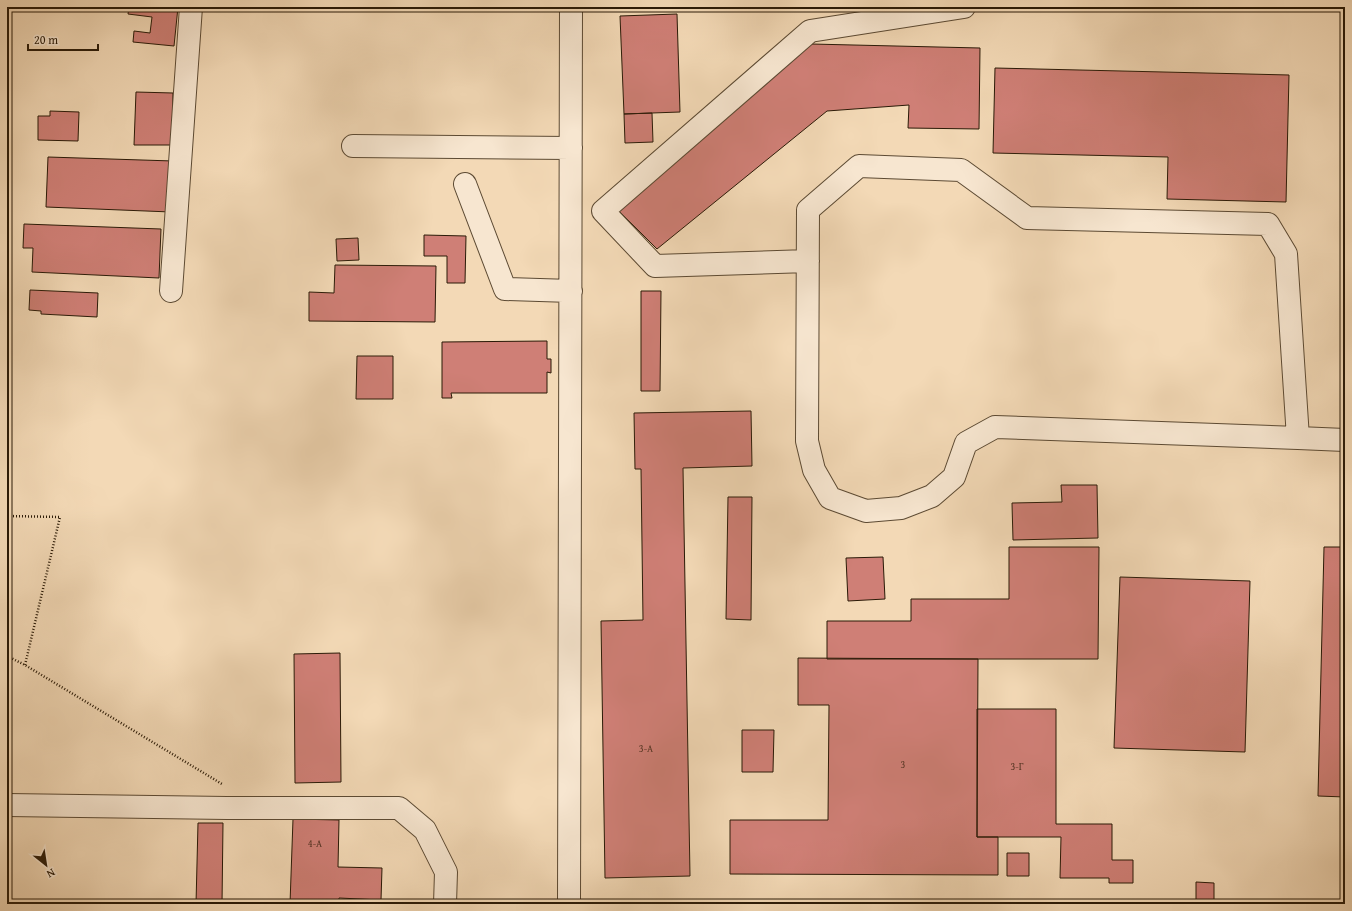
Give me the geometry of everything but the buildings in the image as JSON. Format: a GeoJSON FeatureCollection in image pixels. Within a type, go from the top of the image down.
{"type":"FeatureCollection","features":[{"type":"Feature","properties":{"kind":"lane"},"geometry":{"type":"LineString","coordinates":[[171,291],[191,7]]}},
{"type":"Feature","properties":{"kind":"lane"},"geometry":{"type":"LineString","coordinates":[[569,904],[571,7]]}},
{"type":"Feature","properties":{"kind":"lane"},"geometry":{"type":"LineString","coordinates":[[808,261],[655,266],[603,211],[810,31],[964,7]]}},
{"type":"Feature","properties":{"kind":"lane"},"geometry":{"type":"LineString","coordinates":[[353,146],[571,148]]}},
{"type":"Feature","properties":{"kind":"lane"},"geometry":{"type":"LineString","coordinates":[[1298,438],[1286,254],[1268,224],[1027,218],[961,170],[859,166],[808,210],[806,441],[814,470],[830,498],[866,511],[900,508],[932,496],[954,477],[966,443],[995,427],[1345,440]]}},
{"type":"Feature","properties":{"kind":"lane"},"geometry":{"type":"LineString","coordinates":[[465,184],[505,289],[571,291]]}},
{"type":"Feature","properties":{"kind":"lane"},"geometry":{"type":"LineString","coordinates":[[7,805],[227,808],[399,808],[425,830],[446,872],[444,904]]}},
{"type":"Feature","properties":{"kind":"path"},"geometry":{"type":"LineString","coordinates":[[7,516],[60,517],[25,665]]}},
{"type":"Feature","properties":{"kind":"path"},"geometry":{"type":"LineString","coordinates":[[7,656],[25,665],[228,788]]}}]}
